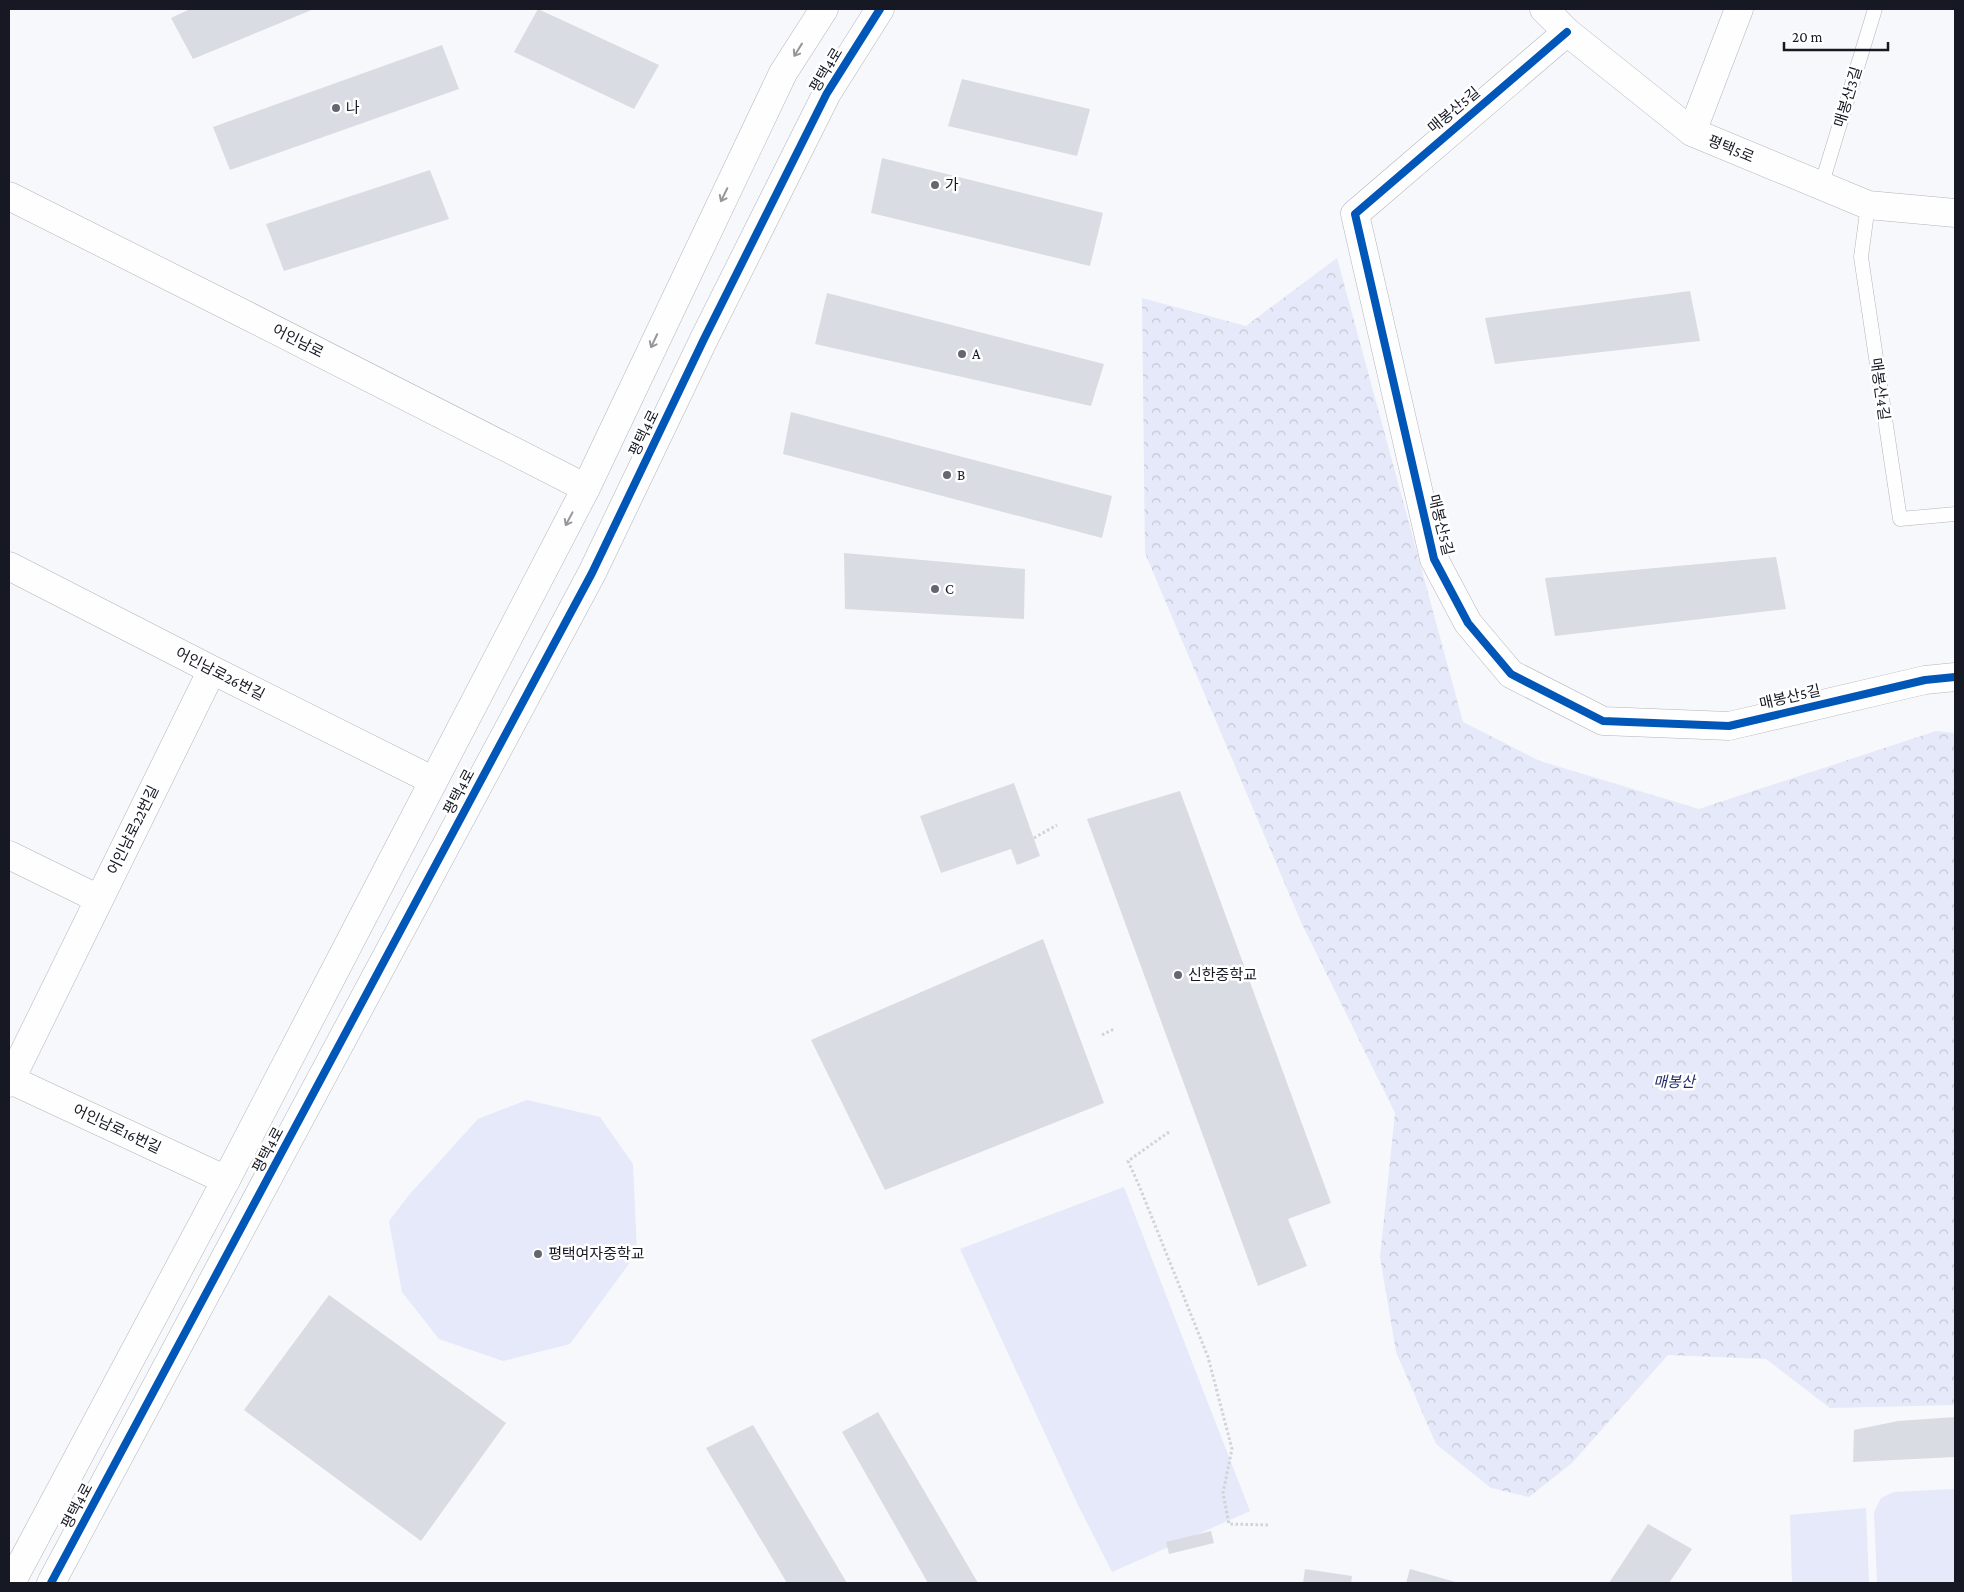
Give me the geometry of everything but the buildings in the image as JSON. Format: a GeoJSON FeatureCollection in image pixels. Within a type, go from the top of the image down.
{"type":"FeatureCollection","features":[{"type":"Feature","properties":{"kind":"street","name":"평택4로"},"geometry":{"type":"LineString","coordinates":[[11,1583],[226,1180],[432,780],[586,488],[783,72],[824,9]]}},
{"type":"Feature","properties":{"kind":"street","name":"평택4로"},"geometry":{"type":"LineString","coordinates":[[51,1583],[592,573],[802,141],[827,93],[880,9]]}},
{"type":"Feature","properties":{"kind":"street","name":"평택5로"},"geometry":{"type":"LineString","coordinates":[[1544,9],[1566,32],[1692,132],[1868,205],[1955,213]]}},
{"type":"Feature","properties":{"kind":"street"},"geometry":{"type":"LineString","coordinates":[[1692,132],[1739,9]]}},
{"type":"Feature","properties":{"kind":"street","name":"매봉산5길"},"geometry":{"type":"LineString","coordinates":[[1566,32],[1355,214],[1434,559],[1468,623],[1511,674],[1603,721],[1729,726],[1925,680],[1955,677]]}},
{"type":"Feature","properties":{"kind":"street","name":"어인남로"},"geometry":{"type":"LineString","coordinates":[[9,196],[586,488]]}},
{"type":"Feature","properties":{"kind":"street","name":"어인남로26번길"},"geometry":{"type":"LineString","coordinates":[[9,566],[432,780]]}},
{"type":"Feature","properties":{"kind":"street","name":"어인남로22번길"},"geometry":{"type":"LineString","coordinates":[[9,1080],[212,670]]}},
{"type":"Feature","properties":{"kind":"street"},"geometry":{"type":"LineString","coordinates":[[9,855],[99,899]]}},
{"type":"Feature","properties":{"kind":"street","name":"어인남로16번길"},"geometry":{"type":"LineString","coordinates":[[9,1080],[226,1180]]}},
{"type":"Feature","properties":{"kind":"lane","name":"매봉산3길"},"geometry":{"type":"LineString","coordinates":[[1822,186],[1875,9]]}},
{"type":"Feature","properties":{"kind":"lane","name":"매봉산4길"},"geometry":{"type":"LineString","coordinates":[[1868,205],[1861,257],[1900,519],[1955,514]]}},
{"type":"Feature","properties":{"kind":"path"},"geometry":{"type":"LineString","coordinates":[[1034,838],[1057,825]]}},
{"type":"Feature","properties":{"kind":"path"},"geometry":{"type":"LineString","coordinates":[[1102,1035],[1114,1028]]}},
{"type":"Feature","properties":{"kind":"path"},"geometry":{"type":"LineString","coordinates":[[1169,1132],[1128,1161],[1208,1357],[1232,1449],[1223,1493],[1229,1524],[1268,1526]]}},
{"type":"Feature","properties":{"kind":"green space","name":"매봉산"},"geometry":{"type":"Polygon","coordinates":[[[1337,258],[1463,722],[1540,761],[1699,809],[1936,731],[1955,733],[1955,1405],[1830,1408],[1766,1359],[1668,1355],[1572,1463],[1529,1497],[1491,1488],[1436,1444],[1396,1352],[1380,1257],[1395,1113],[1301,922],[1145,553],[1142,298],[1246,326],[1337,258]]]}},
{"type":"Feature","properties":{"kind":"green space"},"geometry":{"type":"Polygon","coordinates":[[[527,1100],[600,1117],[633,1164],[637,1253],[570,1344],[503,1361],[439,1339],[402,1292],[389,1221],[409,1195],[478,1119],[527,1100]]]}},
{"type":"Feature","properties":{"kind":"green space"},"geometry":{"type":"Polygon","coordinates":[[[1124,1187],[1250,1511],[1112,1572],[1077,1503],[960,1249],[1124,1187]]]}},
{"type":"Feature","properties":{"kind":"green space"},"geometry":{"type":"Polygon","coordinates":[[[1955,1489],[1955,1583],[1877,1583],[1874,1512],[1881,1498],[1894,1492],[1955,1489]]]}},
{"type":"Feature","properties":{"kind":"green space"},"geometry":{"type":"Polygon","coordinates":[[[1866,1508],[1869,1583],[1792,1583],[1790,1515],[1866,1508]]]}},
{"type":"Feature","properties":{"kind":"cycle path"},"geometry":{"type":"LineString","coordinates":[[51,1583],[592,573],[704,339],[827,93],[880,9]]}},
{"type":"Feature","properties":{"kind":"cycle path"},"geometry":{"type":"LineString","coordinates":[[1567,32],[1355,214],[1434,559],[1468,623],[1511,674],[1603,721],[1729,726],[1925,680],[1955,677]]}},
{"type":"Feature","properties":{"kind":"place","name":"나"},"geometry":{"type":"Point","coordinates":[336,108]}},
{"type":"Feature","properties":{"kind":"place","name":"가"},"geometry":{"type":"Point","coordinates":[935,185]}},
{"type":"Feature","properties":{"kind":"place","name":"A"},"geometry":{"type":"Point","coordinates":[962,354]}},
{"type":"Feature","properties":{"kind":"place","name":"B"},"geometry":{"type":"Point","coordinates":[947,475]}},
{"type":"Feature","properties":{"kind":"place","name":"C"},"geometry":{"type":"Point","coordinates":[935,589]}},
{"type":"Feature","properties":{"kind":"place","name":"신한중학교"},"geometry":{"type":"Point","coordinates":[1178,975]}},
{"type":"Feature","properties":{"kind":"place","name":"평택여자중학교"},"geometry":{"type":"Point","coordinates":[538,1254]}}]}
